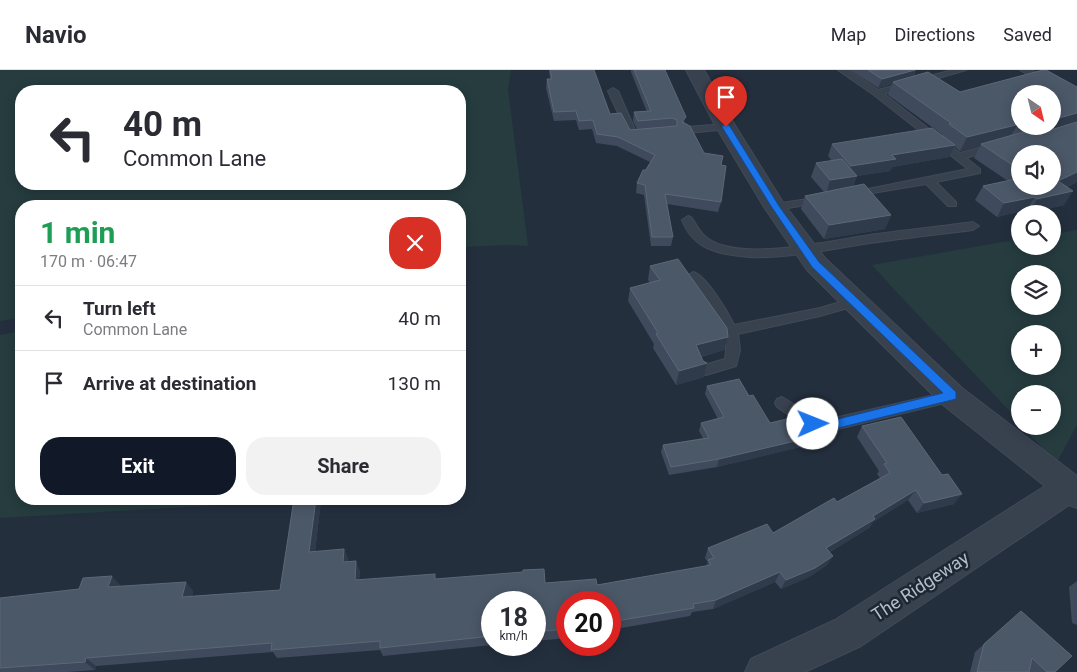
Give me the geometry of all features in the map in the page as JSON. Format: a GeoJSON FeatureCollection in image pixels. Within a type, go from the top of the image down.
{"type":"FeatureCollection","features":[{"type":"Feature","properties":{"kind":"street"},"geometry":{"type":"LineString","coordinates":[[695,70],[726,127],[803,248],[854,302],[952,396],[1072,491]]}},
{"type":"Feature","properties":{"kind":"street","name":"The Ridgeway"},"geometry":{"type":"LineString","coordinates":[[774,670],[848,633],[1072,491]]}},
{"type":"Feature","properties":{"kind":"lane"},"geometry":{"type":"LineString","coordinates":[[775,206],[835,198],[976,171],[877,93],[842,70]]}},
{"type":"Feature","properties":{"kind":"lane"},"geometry":{"type":"LineString","coordinates":[[877,93],[962,70]]}},
{"type":"Feature","properties":{"kind":"lane"},"geometry":{"type":"LineString","coordinates":[[1024,70],[1077,100]]}},
{"type":"Feature","properties":{"kind":"lane"},"geometry":{"type":"LineString","coordinates":[[613,91],[633,135],[661,132]]}},
{"type":"Feature","properties":{"kind":"lane"},"geometry":{"type":"LineString","coordinates":[[686,130],[726,127]]}},
{"type":"Feature","properties":{"kind":"lane"},"geometry":{"type":"LineString","coordinates":[[959,157],[1005,144]]}},
{"type":"Feature","properties":{"kind":"lane"},"geometry":{"type":"LineString","coordinates":[[929,181],[952,204]]}},
{"type":"Feature","properties":{"kind":"lane"},"geometry":{"type":"LineString","coordinates":[[688,220],[690,231],[698,238],[720,249],[751,252],[803,248],[974,226],[964,216]]}},
{"type":"Feature","properties":{"kind":"lane"},"geometry":{"type":"LineString","coordinates":[[693,276],[732,330],[735,351],[731,362],[706,370]]}},
{"type":"Feature","properties":{"kind":"lane"},"geometry":{"type":"LineString","coordinates":[[732,330],[820,312],[854,302]]}},
{"type":"Feature","properties":{"kind":"lane"},"geometry":{"type":"LineString","coordinates":[[782,403],[813,424],[830,425],[952,396]]}},
{"type":"Feature","properties":{"kind":"green space"},"geometry":{"type":"Polygon","coordinates":[[[0,70],[511,70],[508,89],[528,246],[466,247],[466,200],[15,200],[15,319],[0,321],[0,70]]]}},
{"type":"Feature","properties":{"kind":"green space"},"geometry":{"type":"Polygon","coordinates":[[[1077,230],[1077,425],[1056,464],[1031,435],[1061,435],[1061,385],[1011,385],[1011,413],[872,265],[1011,241],[1011,255],[1061,255],[1061,233],[1077,230]]]}},
{"type":"Feature","properties":{"kind":"green space"},"geometry":{"type":"Polygon","coordinates":[[[15,332],[15,505],[220,505],[0,518],[0,335],[15,332]]]}},
{"type":"Feature","properties":{"kind":"building"},"geometry":{"type":"Polygon","coordinates":[[[550,70],[594,70],[610,114],[621,113],[630,130],[677,126],[677,120],[672,118],[638,121],[634,112],[651,111],[634,70],[665,70],[686,117],[682,122],[690,126],[704,153],[723,156],[721,165],[726,166],[721,202],[665,194],[673,237],[652,237],[645,185],[637,183],[643,170],[646,170],[655,155],[618,137],[597,134],[593,120],[579,121],[576,111],[554,112],[547,79],[552,79],[550,70]]]}},
{"type":"Feature","properties":{"kind":"building"},"geometry":{"type":"Polygon","coordinates":[[[868,70],[915,70],[882,79],[868,70]]]}},
{"type":"Feature","properties":{"kind":"building"},"geometry":{"type":"Polygon","coordinates":[[[1046,70],[1077,87],[1077,113],[1061,117],[1061,85],[1011,85],[1011,126],[967,137],[949,124],[951,123],[893,82],[928,72],[960,92],[1046,70]]]}},
{"type":"Feature","properties":{"kind":"building"},"geometry":{"type":"Polygon","coordinates":[[[1077,122],[1077,172],[1061,180],[1061,145],[1011,145],[1011,164],[981,144],[1013,135],[1061,135],[1061,127],[1077,122]]]}},
{"type":"Feature","properties":{"kind":"building"},"geometry":{"type":"Polygon","coordinates":[[[932,128],[955,145],[892,155],[896,159],[851,166],[832,144],[932,128]]]}},
{"type":"Feature","properties":{"kind":"building"},"geometry":{"type":"Polygon","coordinates":[[[842,159],[857,176],[830,180],[816,163],[842,159]]]}},
{"type":"Feature","properties":{"kind":"building"},"geometry":{"type":"Polygon","coordinates":[[[1011,180],[1011,195],[1055,195],[1004,203],[983,186],[1011,180]]]}},
{"type":"Feature","properties":{"kind":"building"},"geometry":{"type":"Polygon","coordinates":[[[1061,183],[1073,191],[1061,194],[1061,183]]]}},
{"type":"Feature","properties":{"kind":"building"},"geometry":{"type":"Polygon","coordinates":[[[864,184],[891,215],[829,225],[805,196],[864,184]]]}},
{"type":"Feature","properties":{"kind":"building"},"geometry":{"type":"Polygon","coordinates":[[[678,259],[727,328],[728,337],[696,345],[703,361],[707,363],[679,371],[630,288],[660,280],[650,266],[678,259]]]}},
{"type":"Feature","properties":{"kind":"building"},"geometry":{"type":"Polygon","coordinates":[[[739,379],[749,396],[753,395],[770,423],[795,417],[808,438],[719,459],[671,467],[663,445],[709,438],[701,423],[724,417],[707,386],[739,379]]]}},
{"type":"Feature","properties":{"kind":"building"},"geometry":{"type":"Polygon","coordinates":[[[901,417],[942,475],[948,474],[962,494],[924,503],[916,490],[873,516],[875,519],[826,548],[833,556],[815,568],[786,580],[780,572],[716,600],[693,604],[694,608],[621,620],[621,591],[556,591],[556,630],[546,631],[546,591],[481,591],[481,637],[380,648],[380,641],[271,650],[272,643],[86,658],[85,662],[0,668],[0,598],[79,589],[83,578],[112,576],[108,587],[186,582],[182,597],[280,590],[293,505],[315,505],[309,552],[344,549],[343,562],[356,561],[355,580],[435,574],[435,579],[544,569],[545,583],[596,579],[597,585],[711,565],[708,560],[714,558],[708,548],[767,524],[773,533],[834,498],[837,502],[890,473],[884,464],[887,463],[862,426],[901,417]]]}},
{"type":"Feature","properties":{"kind":"building"},"geometry":{"type":"Polygon","coordinates":[[[1021,611],[1072,656],[1055,672],[1047,672],[1032,658],[1029,672],[977,672],[984,644],[1021,611]]]}},
{"type":"Feature","properties":{"kind":"route"},"geometry":{"type":"LineString","coordinates":[[726,127],[775,206],[816,264],[952,396],[830,425],[813,424]]}}]}
